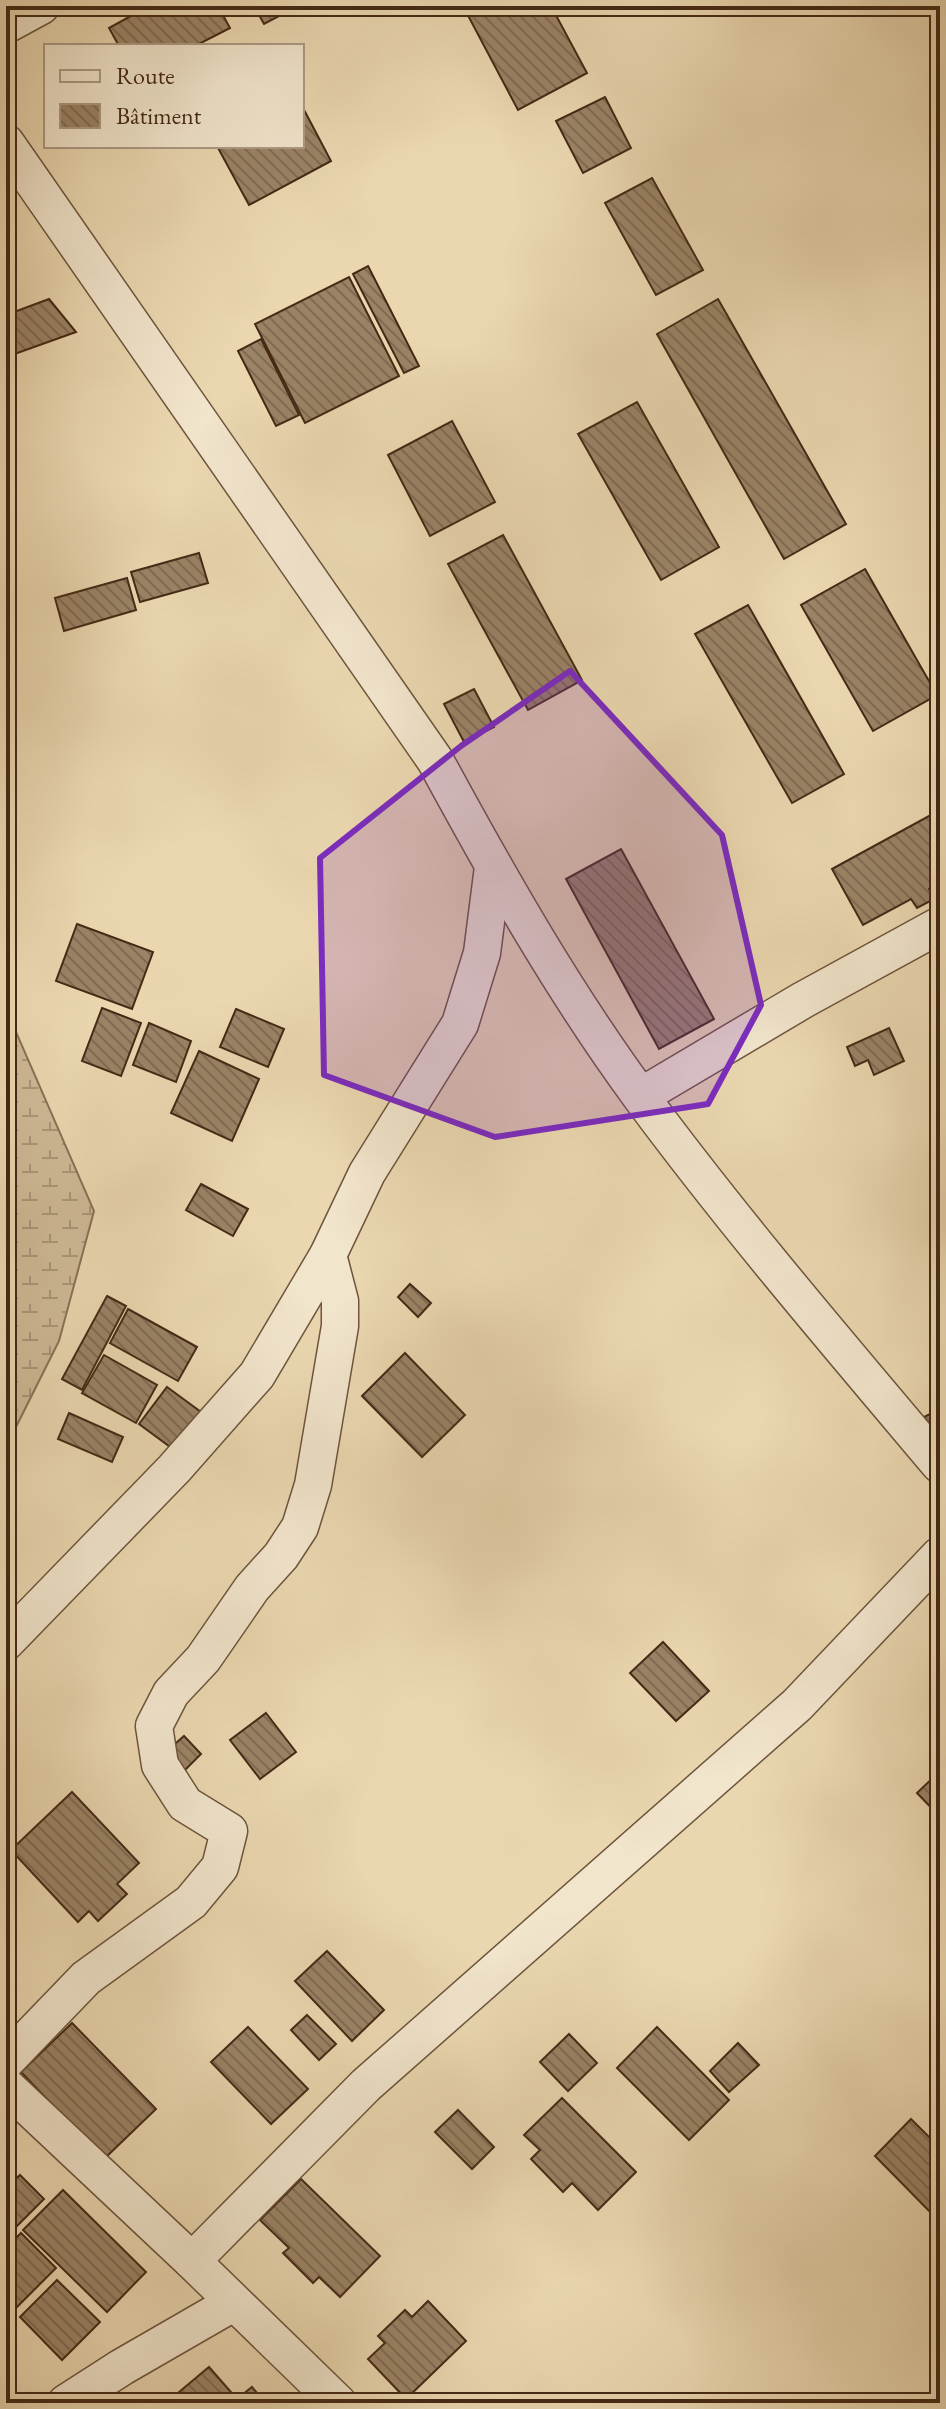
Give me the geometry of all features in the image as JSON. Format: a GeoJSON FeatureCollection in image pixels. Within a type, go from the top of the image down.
{"type":"FeatureCollection","features":[{"type":"Feature","properties":{"kind":"street"},"geometry":{"type":"LineString","coordinates":[[6,25],[41,6]]}},
{"type":"Feature","properties":{"kind":"street"},"geometry":{"type":"LineString","coordinates":[[6,143],[435,760],[493,867],[571,993],[641,1096],[781,1276],[940,1465]]}},
{"type":"Feature","properties":{"kind":"street"},"geometry":{"type":"LineString","coordinates":[[6,1642],[174,1469],[257,1375],[328,1255],[367,1173],[460,1024],[482,953],[493,867]]}},
{"type":"Feature","properties":{"kind":"street"},"geometry":{"type":"LineString","coordinates":[[641,1096],[803,1000],[940,925]]}},
{"type":"Feature","properties":{"kind":"street"},"geometry":{"type":"LineString","coordinates":[[6,2061],[86,1978],[191,1902],[220,1867],[229,1831],[185,1804],[160,1765],[154,1726],[171,1693],[203,1659],[252,1588],[281,1556],[300,1527],[313,1485],[340,1326],[340,1301],[328,1255]]}},
{"type":"Feature","properties":{"kind":"street"},"geometry":{"type":"LineString","coordinates":[[192,2261],[366,2085],[797,1705],[940,1555]]}},
{"type":"Feature","properties":{"kind":"street"},"geometry":{"type":"LineString","coordinates":[[6,2086],[338,2403]]}},
{"type":"Feature","properties":{"kind":"street"},"geometry":{"type":"LineString","coordinates":[[66,2403],[233,2303]]}},
{"type":"Feature","properties":{"kind":"highlighted area"},"geometry":{"type":"Polygon","coordinates":[[[570,671],[722,835],[761,1005],[708,1104],[495,1137],[324,1075],[320,858],[461,746],[570,671]]]}},
{"type":"Feature","properties":{"kind":"green space"},"geometry":{"type":"Polygon","coordinates":[[[6,1009],[94,1211],[59,1341],[6,1447],[6,1009]]]}},
{"type":"Feature","properties":{"kind":"building"},"geometry":{"type":"Polygon","coordinates":[[[149,6],[218,6],[230,28],[199,44],[118,44],[109,28],[149,6]]]}},
{"type":"Feature","properties":{"kind":"building"},"geometry":{"type":"Polygon","coordinates":[[[254,6],[298,6],[264,24],[254,6]]]}},
{"type":"Feature","properties":{"kind":"building"},"geometry":{"type":"Polygon","coordinates":[[[463,6],[551,6],[587,73],[518,110],[463,6]]]}},
{"type":"Feature","properties":{"kind":"building"},"geometry":{"type":"Polygon","coordinates":[[[605,97],[631,148],[583,173],[556,121],[605,97]]]}},
{"type":"Feature","properties":{"kind":"building"},"geometry":{"type":"Polygon","coordinates":[[[304,110],[331,161],[249,205],[218,148],[304,148],[304,110]]]}},
{"type":"Feature","properties":{"kind":"building"},"geometry":{"type":"Polygon","coordinates":[[[652,178],[703,270],[656,295],[605,203],[652,178]]]}},
{"type":"Feature","properties":{"kind":"building"},"geometry":{"type":"Polygon","coordinates":[[[368,266],[419,366],[404,373],[353,274],[368,266]]]}},
{"type":"Feature","properties":{"kind":"building"},"geometry":{"type":"Polygon","coordinates":[[[349,277],[399,376],[305,423],[255,324],[349,277]]]}},
{"type":"Feature","properties":{"kind":"building"},"geometry":{"type":"Polygon","coordinates":[[[49,299],[76,332],[6,357],[6,315],[49,299]]]}},
{"type":"Feature","properties":{"kind":"building"},"geometry":{"type":"Polygon","coordinates":[[[718,299],[846,524],[784,559],[657,334],[718,299]]]}},
{"type":"Feature","properties":{"kind":"building"},"geometry":{"type":"Polygon","coordinates":[[[261,339],[299,415],[276,426],[238,351],[261,339]]]}},
{"type":"Feature","properties":{"kind":"building"},"geometry":{"type":"Polygon","coordinates":[[[637,402],[719,547],[661,580],[578,434],[637,402]]]}},
{"type":"Feature","properties":{"kind":"building"},"geometry":{"type":"Polygon","coordinates":[[[452,421],[495,502],[430,536],[388,455],[452,421]]]}},
{"type":"Feature","properties":{"kind":"building"},"geometry":{"type":"Polygon","coordinates":[[[503,535],[582,680],[528,710],[448,564],[503,535]]]}},
{"type":"Feature","properties":{"kind":"building"},"geometry":{"type":"Polygon","coordinates":[[[199,553],[208,583],[140,602],[131,572],[199,553]]]}},
{"type":"Feature","properties":{"kind":"building"},"geometry":{"type":"Polygon","coordinates":[[[865,569],[937,695],[873,731],[801,605],[865,569]]]}},
{"type":"Feature","properties":{"kind":"building"},"geometry":{"type":"Polygon","coordinates":[[[127,578],[136,610],[64,631],[55,598],[127,578]]]}},
{"type":"Feature","properties":{"kind":"building"},"geometry":{"type":"Polygon","coordinates":[[[748,605],[844,774],[792,803],[695,634],[748,605]]]}},
{"type":"Feature","properties":{"kind":"building"},"geometry":{"type":"Polygon","coordinates":[[[474,689],[494,727],[464,742],[444,704],[474,689]]]}},
{"type":"Feature","properties":{"kind":"building"},"geometry":{"type":"Polygon","coordinates":[[[940,810],[940,883],[929,889],[934,899],[917,908],[911,899],[863,925],[832,869],[940,810]]]}},
{"type":"Feature","properties":{"kind":"building"},"geometry":{"type":"Polygon","coordinates":[[[621,849],[714,1019],[659,1049],[566,879],[621,849]]]}},
{"type":"Feature","properties":{"kind":"building"},"geometry":{"type":"Polygon","coordinates":[[[77,924],[153,952],[132,1009],[56,981],[77,924]]]}},
{"type":"Feature","properties":{"kind":"building"},"geometry":{"type":"Polygon","coordinates":[[[102,1008],[141,1023],[121,1076],[82,1061],[102,1008]]]}},
{"type":"Feature","properties":{"kind":"building"},"geometry":{"type":"Polygon","coordinates":[[[236,1009],[284,1029],[268,1067],[220,1047],[236,1009]]]}},
{"type":"Feature","properties":{"kind":"building"},"geometry":{"type":"Polygon","coordinates":[[[149,1023],[191,1041],[176,1082],[133,1065],[149,1023]]]}},
{"type":"Feature","properties":{"kind":"building"},"geometry":{"type":"Polygon","coordinates":[[[889,1028],[904,1061],[874,1075],[868,1060],[855,1066],[847,1047],[889,1028]]]}},
{"type":"Feature","properties":{"kind":"building"},"geometry":{"type":"Polygon","coordinates":[[[199,1051],[259,1079],[232,1141],[171,1113],[199,1051]]]}},
{"type":"Feature","properties":{"kind":"building"},"geometry":{"type":"Polygon","coordinates":[[[201,1184],[248,1209],[233,1236],[186,1210],[201,1184]]]}},
{"type":"Feature","properties":{"kind":"building"},"geometry":{"type":"Polygon","coordinates":[[[410,1284],[431,1303],[418,1317],[398,1297],[410,1284]]]}},
{"type":"Feature","properties":{"kind":"building"},"geometry":{"type":"Polygon","coordinates":[[[107,1296],[126,1306],[82,1390],[62,1379],[107,1296]]]}},
{"type":"Feature","properties":{"kind":"building"},"geometry":{"type":"Polygon","coordinates":[[[128,1309],[197,1347],[178,1381],[110,1343],[128,1309]]]}},
{"type":"Feature","properties":{"kind":"building"},"geometry":{"type":"Polygon","coordinates":[[[405,1353],[465,1415],[422,1457],[362,1396],[405,1353]]]}},
{"type":"Feature","properties":{"kind":"building"},"geometry":{"type":"Polygon","coordinates":[[[104,1355],[157,1385],[136,1423],[82,1393],[104,1355]]]}},
{"type":"Feature","properties":{"kind":"building"},"geometry":{"type":"Polygon","coordinates":[[[167,1387],[201,1412],[173,1449],[139,1424],[167,1387]]]}},
{"type":"Feature","properties":{"kind":"building"},"geometry":{"type":"Polygon","coordinates":[[[940,1409],[940,1448],[924,1417],[940,1409]]]}},
{"type":"Feature","properties":{"kind":"building"},"geometry":{"type":"Polygon","coordinates":[[[69,1413],[123,1437],[112,1462],[58,1439],[69,1413]]]}},
{"type":"Feature","properties":{"kind":"building"},"geometry":{"type":"Polygon","coordinates":[[[663,1642],[709,1691],[676,1721],[630,1673],[663,1642]]]}},
{"type":"Feature","properties":{"kind":"building"},"geometry":{"type":"Polygon","coordinates":[[[266,1713],[296,1752],[260,1779],[230,1740],[266,1713]]]}},
{"type":"Feature","properties":{"kind":"building"},"geometry":{"type":"Polygon","coordinates":[[[184,1736],[201,1754],[184,1771],[167,1751],[184,1736]]]}},
{"type":"Feature","properties":{"kind":"building"},"geometry":{"type":"Polygon","coordinates":[[[940,1771],[940,1817],[917,1793],[940,1771]]]}},
{"type":"Feature","properties":{"kind":"building"},"geometry":{"type":"Polygon","coordinates":[[[72,1792],[139,1863],[117,1884],[127,1894],[98,1921],[89,1911],[78,1922],[11,1850],[72,1792]]]}},
{"type":"Feature","properties":{"kind":"building"},"geometry":{"type":"Polygon","coordinates":[[[327,1951],[384,2010],[352,2041],[295,1981],[327,1951]]]}},
{"type":"Feature","properties":{"kind":"building"},"geometry":{"type":"Polygon","coordinates":[[[307,2015],[336,2044],[319,2060],[291,2030],[307,2015]]]}},
{"type":"Feature","properties":{"kind":"building"},"geometry":{"type":"Polygon","coordinates":[[[72,2023],[156,2109],[104,2159],[21,2072],[72,2023]]]}},
{"type":"Feature","properties":{"kind":"building"},"geometry":{"type":"Polygon","coordinates":[[[248,2027],[308,2089],[271,2124],[211,2062],[248,2027]]]}},
{"type":"Feature","properties":{"kind":"building"},"geometry":{"type":"Polygon","coordinates":[[[657,2027],[729,2100],[689,2140],[617,2068],[657,2027]]]}},
{"type":"Feature","properties":{"kind":"building"},"geometry":{"type":"Polygon","coordinates":[[[569,2034],[597,2063],[568,2091],[540,2062],[569,2034]]]}},
{"type":"Feature","properties":{"kind":"building"},"geometry":{"type":"Polygon","coordinates":[[[738,2043],[759,2065],[729,2092],[710,2071],[738,2043]]]}},
{"type":"Feature","properties":{"kind":"building"},"geometry":{"type":"Polygon","coordinates":[[[562,2098],[636,2172],[598,2210],[572,2183],[563,2192],[531,2159],[540,2150],[524,2135],[562,2098]]]}},
{"type":"Feature","properties":{"kind":"building"},"geometry":{"type":"Polygon","coordinates":[[[458,2110],[494,2147],[472,2169],[435,2132],[458,2110]]]}},
{"type":"Feature","properties":{"kind":"building"},"geometry":{"type":"Polygon","coordinates":[[[911,2119],[940,2148],[940,2222],[875,2156],[911,2119]]]}},
{"type":"Feature","properties":{"kind":"building"},"geometry":{"type":"Polygon","coordinates":[[[20,2175],[44,2199],[6,2237],[6,2188],[20,2175]]]}},
{"type":"Feature","properties":{"kind":"building"},"geometry":{"type":"Polygon","coordinates":[[[301,2179],[380,2256],[340,2297],[319,2277],[313,2283],[283,2253],[289,2248],[260,2220],[301,2179]]]}},
{"type":"Feature","properties":{"kind":"building"},"geometry":{"type":"Polygon","coordinates":[[[63,2190],[146,2272],[107,2312],[23,2230],[63,2190]]]}},
{"type":"Feature","properties":{"kind":"building"},"geometry":{"type":"Polygon","coordinates":[[[21,2233],[56,2268],[13,2311],[6,2304],[6,2248],[21,2233]]]}},
{"type":"Feature","properties":{"kind":"building"},"geometry":{"type":"Polygon","coordinates":[[[57,2280],[100,2322],[62,2360],[20,2317],[57,2280]]]}},
{"type":"Feature","properties":{"kind":"building"},"geometry":{"type":"Polygon","coordinates":[[[428,2301],[466,2341],[406,2399],[368,2359],[385,2343],[378,2336],[405,2310],[412,2317],[428,2301]]]}},
{"type":"Feature","properties":{"kind":"building"},"geometry":{"type":"Polygon","coordinates":[[[209,2367],[237,2399],[252,2387],[263,2400],[260,2403],[166,2403],[209,2367]]]}}]}
